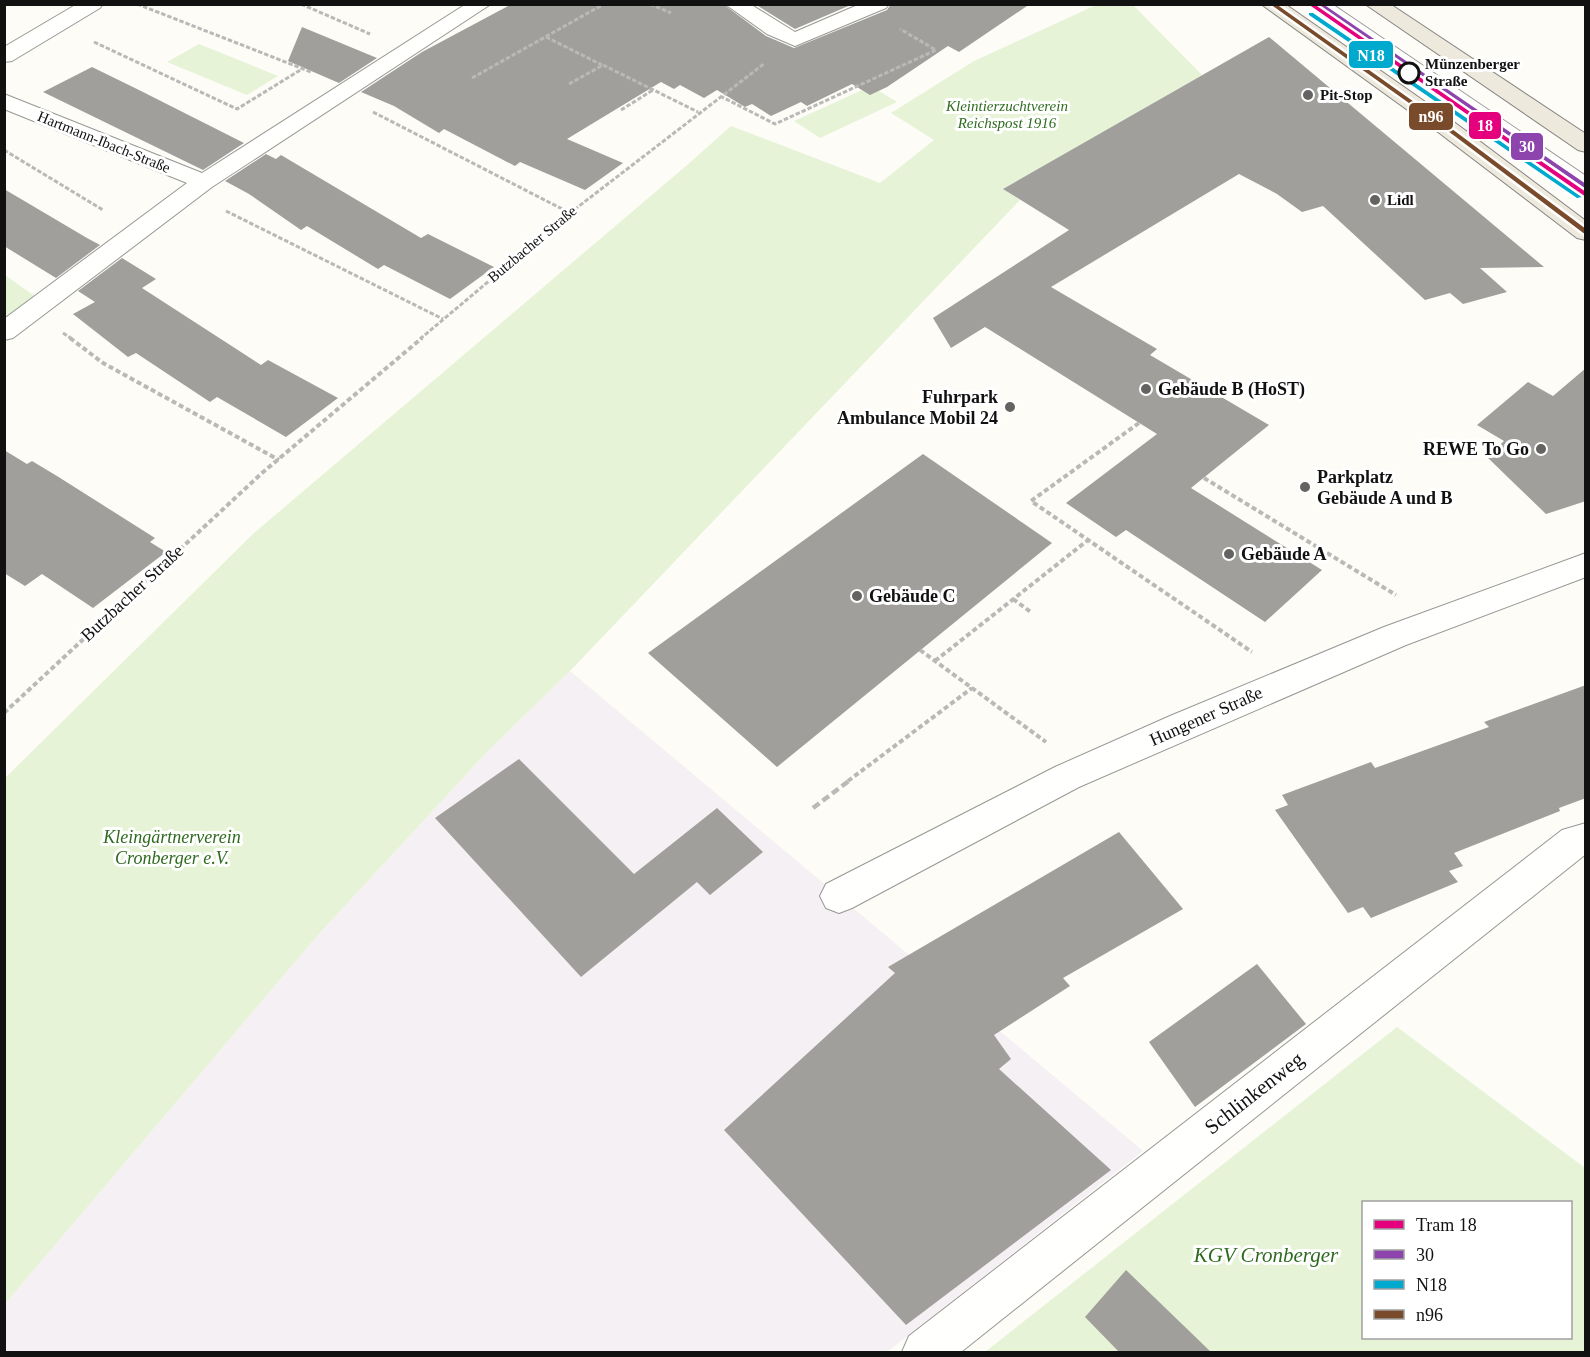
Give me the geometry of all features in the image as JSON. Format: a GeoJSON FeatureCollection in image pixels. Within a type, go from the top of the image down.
{"type":"FeatureCollection","features":[{"type":"Feature","properties":{"kind":"main road"},"geometry":{"type":"LineString","coordinates":[[1271,4],[1446,127],[1586,234]]}},
{"type":"Feature","properties":{"kind":"main road"},"geometry":{"type":"LineString","coordinates":[[1375,4],[1586,145]]}},
{"type":"Feature","properties":{"kind":"street"},"geometry":{"type":"LineString","coordinates":[[4,56],[93,4]]}},
{"type":"Feature","properties":{"kind":"street"},"geometry":{"type":"LineString","coordinates":[[4,332],[197,187],[481,4]]}},
{"type":"Feature","properties":{"kind":"street"},"geometry":{"type":"LineString","coordinates":[[735,4],[774,30],[795,40],[873,7]]}},
{"type":"Feature","properties":{"kind":"street"},"geometry":{"type":"LineString","coordinates":[[1318,4],[1586,187]]}},
{"type":"Feature","properties":{"kind":"street","name":"Hartmann-Ibach-Straße"},"geometry":{"type":"LineString","coordinates":[[4,101],[197,187]]}},
{"type":"Feature","properties":{"kind":"street","name":"Hungener Straße"},"geometry":{"type":"LineString","coordinates":[[839,896],[1056,782],[1182,726],[1395,636],[1586,564]]}},
{"type":"Feature","properties":{"kind":"street","name":"Schlinkenweg"},"geometry":{"type":"LineString","coordinates":[[925,1353],[1566,848],[1575,841],[1586,838]]}},
{"type":"Feature","properties":{"kind":"path"},"geometry":{"type":"LineString","coordinates":[[137,4],[302,69],[570,213]]}},
{"type":"Feature","properties":{"kind":"path"},"geometry":{"type":"LineString","coordinates":[[301,4],[371,34]]}},
{"type":"Feature","properties":{"kind":"path"},"geometry":{"type":"LineString","coordinates":[[472,78],[604,4]]}},
{"type":"Feature","properties":{"kind":"path"},"geometry":{"type":"LineString","coordinates":[[650,4],[671,14]]}},
{"type":"Feature","properties":{"kind":"path"},"geometry":{"type":"LineString","coordinates":[[720,96],[775,124],[936,50],[873,7]]}},
{"type":"Feature","properties":{"kind":"path"},"geometry":{"type":"LineString","coordinates":[[58,25],[237,109],[302,69]]}},
{"type":"Feature","properties":{"kind":"path"},"geometry":{"type":"LineString","coordinates":[[546,36],[698,112]]}},
{"type":"Feature","properties":{"kind":"path","name":"Butzbacher Straße"},"geometry":{"type":"LineString","coordinates":[[4,713],[262,473],[443,319],[570,213],[698,112],[795,40]]}},
{"type":"Feature","properties":{"kind":"path"},"geometry":{"type":"LineString","coordinates":[[569,84],[603,65]]}},
{"type":"Feature","properties":{"kind":"path"},"geometry":{"type":"LineString","coordinates":[[621,110],[654,90]]}},
{"type":"Feature","properties":{"kind":"path"},"geometry":{"type":"LineString","coordinates":[[4,150],[103,210]]}},
{"type":"Feature","properties":{"kind":"path"},"geometry":{"type":"LineString","coordinates":[[197,187],[443,319]]}},
{"type":"Feature","properties":{"kind":"path"},"geometry":{"type":"LineString","coordinates":[[32,310],[103,363],[279,460]]}},
{"type":"Feature","properties":{"kind":"path"},"geometry":{"type":"LineString","coordinates":[[1139,423],[1031,501],[1256,654]]}},
{"type":"Feature","properties":{"kind":"path"},"geometry":{"type":"LineString","coordinates":[[1204,478],[1404,600]]}},
{"type":"Feature","properties":{"kind":"path"},"geometry":{"type":"LineString","coordinates":[[935,661],[1088,540]]}},
{"type":"Feature","properties":{"kind":"path"},"geometry":{"type":"LineString","coordinates":[[1013,599],[1032,613]]}},
{"type":"Feature","properties":{"kind":"path"},"geometry":{"type":"LineString","coordinates":[[920,650],[1052,746]]}},
{"type":"Feature","properties":{"kind":"path"},"geometry":{"type":"LineString","coordinates":[[813,808],[972,688]]}},
{"type":"Feature","properties":{"kind":"shaded area"},"geometry":{"type":"Polygon","coordinates":[[[570,671],[1143,1151],[887,1352],[5,1352],[5,1304],[317,936],[487,752],[570,671]]]}},
{"type":"Feature","properties":{"kind":"green space","name":"Kleingärtnerverein Cronberger e.V."},"geometry":{"type":"Polygon","coordinates":[[[1096,5],[1133,5],[1202,75],[1004,189],[1020,200],[570,671],[487,752],[317,936],[5,1304],[5,778],[254,533],[731,126],[880,183],[934,140],[891,113],[974,61],[1096,5]]]}},
{"type":"Feature","properties":{"kind":"green space"},"geometry":{"type":"Polygon","coordinates":[[[199,44],[278,76],[247,95],[167,62],[199,44]]]}},
{"type":"Feature","properties":{"kind":"green space"},"geometry":{"type":"Polygon","coordinates":[[[871,86],[897,102],[820,138],[794,121],[871,86]]]}},
{"type":"Feature","properties":{"kind":"green space"},"geometry":{"type":"Polygon","coordinates":[[[5,275],[43,302],[5,332],[5,275]]]}},
{"type":"Feature","properties":{"kind":"green space","name":"KGV Cronberger"},"geometry":{"type":"Polygon","coordinates":[[[1397,1027],[1585,1168],[1585,1352],[985,1352],[1397,1027]]]}},
{"type":"Feature","properties":{"kind":"building"},"geometry":{"type":"Polygon","coordinates":[[[512,4],[723,4],[766,36],[794,48],[887,10],[891,4],[1030,4],[959,52],[948,46],[887,87],[870,95],[852,84],[807,106],[801,102],[771,116],[752,104],[745,107],[717,90],[704,98],[680,85],[674,89],[661,82],[567,139],[623,163],[585,190],[520,162],[515,166],[444,129],[439,133],[394,106],[361,92],[422,52],[512,4]]]}},
{"type":"Feature","properties":{"kind":"building"},"geometry":{"type":"Polygon","coordinates":[[[755,4],[853,4],[795,29],[755,4]]]}},
{"type":"Feature","properties":{"kind":"building"},"geometry":{"type":"Polygon","coordinates":[[[302,27],[377,58],[339,83],[288,61],[302,27]]]}},
{"type":"Feature","properties":{"kind":"building"},"geometry":{"type":"Polygon","coordinates":[[[1269,37],[1544,267],[1480,268],[1507,292],[1463,304],[1450,293],[1425,300],[1323,206],[1302,212],[1277,194],[1239,174],[1051,287],[1157,349],[1150,355],[1269,425],[1191,488],[1322,570],[1265,622],[1126,530],[1116,537],[1066,503],[1157,434],[985,327],[951,348],[933,318],[1069,230],[1003,189],[1269,37]]]}},
{"type":"Feature","properties":{"kind":"building"},"geometry":{"type":"Polygon","coordinates":[[[92,67],[244,143],[203,170],[43,92],[92,67]]]}},
{"type":"Feature","properties":{"kind":"building"},"geometry":{"type":"Polygon","coordinates":[[[266,154],[276,159],[281,155],[421,238],[428,234],[494,267],[450,299],[384,265],[378,269],[307,226],[301,230],[249,194],[225,181],[266,154]]]}},
{"type":"Feature","properties":{"kind":"building"},"geometry":{"type":"Polygon","coordinates":[[[4,189],[100,245],[56,278],[4,246],[4,189]]]}},
{"type":"Feature","properties":{"kind":"building"},"geometry":{"type":"Polygon","coordinates":[[[122,258],[156,279],[142,288],[261,365],[268,360],[338,398],[286,437],[217,397],[210,402],[136,353],[128,357],[73,314],[95,302],[78,291],[122,258]]]}},
{"type":"Feature","properties":{"kind":"building","name":"REWE To Go"},"geometry":{"type":"Polygon","coordinates":[[[1586,368],[1586,501],[1546,514],[1487,457],[1504,441],[1477,425],[1528,382],[1553,396],[1586,368]]]}},
{"type":"Feature","properties":{"kind":"building"},"geometry":{"type":"Polygon","coordinates":[[[4,450],[27,464],[32,461],[57,476],[155,538],[150,542],[166,552],[93,608],[42,574],[25,586],[4,573],[4,450]]]}},
{"type":"Feature","properties":{"kind":"building","name":"Gebäude C"},"geometry":{"type":"Polygon","coordinates":[[[923,454],[1052,543],[777,767],[648,653],[923,454]]]}},
{"type":"Feature","properties":{"kind":"building"},"geometry":{"type":"Polygon","coordinates":[[[1586,685],[1586,798],[1559,808],[1560,811],[1454,853],[1463,866],[1449,871],[1458,882],[1371,918],[1363,907],[1348,913],[1275,810],[1288,805],[1282,795],[1371,762],[1375,768],[1489,727],[1484,722],[1586,685]]]}},
{"type":"Feature","properties":{"kind":"building"},"geometry":{"type":"Polygon","coordinates":[[[519,759],[634,874],[717,808],[763,852],[710,895],[697,882],[581,977],[435,818],[519,759]]]}},
{"type":"Feature","properties":{"kind":"building"},"geometry":{"type":"Polygon","coordinates":[[[1119,832],[1183,909],[1063,978],[1070,986],[994,1035],[1011,1059],[999,1069],[1111,1170],[906,1325],[724,1130],[895,973],[888,967],[1119,832]]]}},
{"type":"Feature","properties":{"kind":"building"},"geometry":{"type":"Polygon","coordinates":[[[1257,964],[1306,1024],[1195,1107],[1149,1042],[1257,964]]]}},
{"type":"Feature","properties":{"kind":"building"},"geometry":{"type":"Polygon","coordinates":[[[1126,1270],[1212,1353],[1120,1353],[1085,1317],[1126,1270]]]}},
{"type":"Feature","properties":{"kind":"tram line","name":"18"},"geometry":{"type":"LineString","coordinates":[[1310,4],[1586,195]]}},
{"type":"Feature","properties":{"kind":"transit line","name":"n96"},"geometry":{"type":"LineString","coordinates":[[1272,4],[1446,127],[1586,233]]}},
{"type":"Feature","properties":{"kind":"transit line","name":"30"},"geometry":{"type":"LineString","coordinates":[[1319,4],[1586,187]]}},
{"type":"Feature","properties":{"kind":"transit line","name":"N18"},"geometry":{"type":"LineString","coordinates":[[1311,14],[1579,197]]}},
{"type":"Feature","properties":{"kind":"place","name":"Münzenberger Straße"},"geometry":{"type":"Point","coordinates":[1409,73]}},
{"type":"Feature","properties":{"kind":"place","name":"Pit-Stop"},"geometry":{"type":"Point","coordinates":[1308,95]}},
{"type":"Feature","properties":{"kind":"place","name":"Lidl"},"geometry":{"type":"Point","coordinates":[1375,200]}},
{"type":"Feature","properties":{"kind":"place","name":"Gebäude B (HoST)"},"geometry":{"type":"Point","coordinates":[1146,389]}},
{"type":"Feature","properties":{"kind":"place","name":"Fuhrpark Ambulance Mobil 24"},"geometry":{"type":"Point","coordinates":[1010,407]}},
{"type":"Feature","properties":{"kind":"place","name":"REWE To Go"},"geometry":{"type":"Point","coordinates":[1541,449]}},
{"type":"Feature","properties":{"kind":"place","name":"Parkplatz Gebäude A und B"},"geometry":{"type":"Point","coordinates":[1305,487]}},
{"type":"Feature","properties":{"kind":"place","name":"Gebäude A"},"geometry":{"type":"Point","coordinates":[1229,554]}},
{"type":"Feature","properties":{"kind":"place","name":"Gebäude C"},"geometry":{"type":"Point","coordinates":[857,596]}},
{"type":"Feature","properties":{"kind":"park label","name":"Kleintierzuchtverein Reichspost 1916"},"geometry":{"type":"Point","coordinates":[1007,114]}}]}
